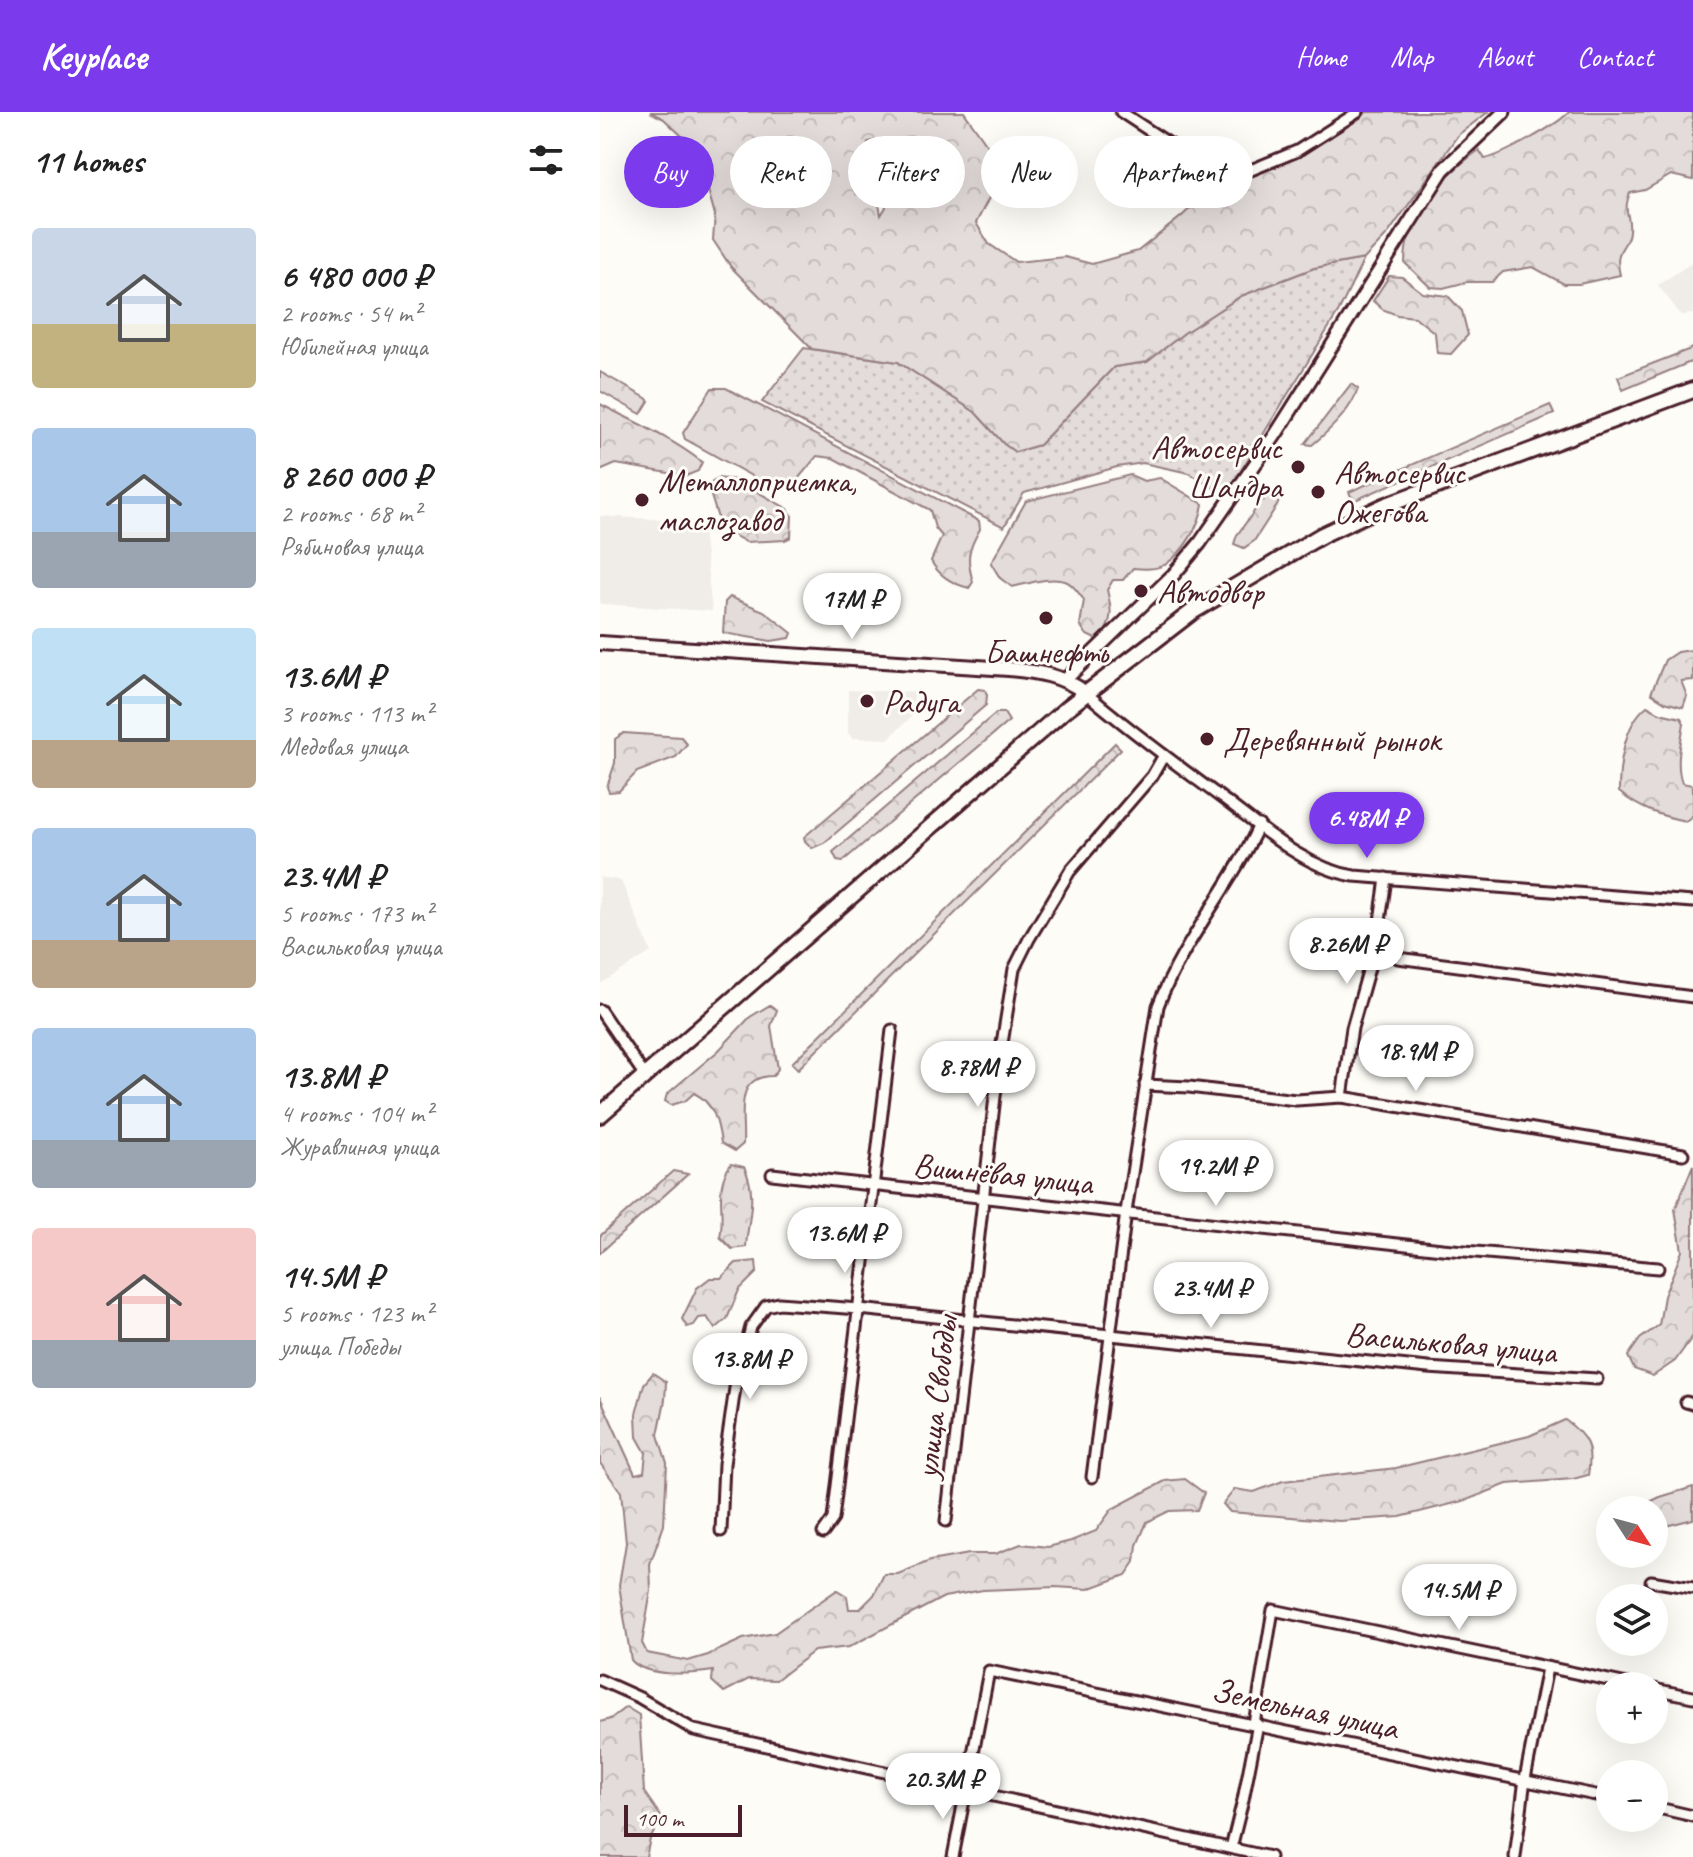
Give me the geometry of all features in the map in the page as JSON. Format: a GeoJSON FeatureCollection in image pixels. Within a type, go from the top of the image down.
{"type":"FeatureCollection","features":[{"type":"Feature","properties":{"kind":"main road"},"geometry":{"type":"LineString","coordinates":[[600,1115],[1086,693],[1192,612],[1322,535],[1384,506],[1693,390]]}},
{"type":"Feature","properties":{"kind":"main road"},"geometry":{"type":"LineString","coordinates":[[600,643],[1043,672],[1066,679],[1086,693]]}},
{"type":"Feature","properties":{"kind":"street"},"geometry":{"type":"LineString","coordinates":[[1121,112],[1220,177],[1229,179],[1297,151],[1358,112]]}},
{"type":"Feature","properties":{"kind":"street"},"geometry":{"type":"LineString","coordinates":[[1066,679],[1174,574],[1200,543],[1276,434],[1443,170],[1504,112]]}},
{"type":"Feature","properties":{"kind":"street"},"geometry":{"type":"LineString","coordinates":[[1086,693],[1259,825],[1321,867],[1341,874],[1693,902]]}},
{"type":"Feature","properties":{"kind":"street","name":"улица Свободы"},"geometry":{"type":"LineString","coordinates":[[946,1521],[999,1062],[1014,969],[1070,871],[1152,776],[1164,755]]}},
{"type":"Feature","properties":{"kind":"street"},"geometry":{"type":"LineString","coordinates":[[1092,1477],[1126,1212],[1158,1006],[1168,979],[1233,876],[1259,825]]}},
{"type":"Feature","properties":{"kind":"street"},"geometry":{"type":"LineString","coordinates":[[1342,1097],[1352,1028],[1378,936],[1386,878]]}},
{"type":"Feature","properties":{"kind":"street"},"geometry":{"type":"LineString","coordinates":[[1378,936],[1398,958],[1693,997]]}},
{"type":"Feature","properties":{"kind":"street"},"geometry":{"type":"LineString","coordinates":[[600,1010],[645,1076]]}},
{"type":"Feature","properties":{"kind":"street"},"geometry":{"type":"LineString","coordinates":[[823,1533],[833,1519],[892,1030]]}},
{"type":"Feature","properties":{"kind":"street"},"geometry":{"type":"LineString","coordinates":[[1145,1085],[1296,1100],[1342,1097],[1683,1154]]}},
{"type":"Feature","properties":{"kind":"street","name":"Вишнёвая улица"},"geometry":{"type":"LineString","coordinates":[[772,1174],[1442,1249],[1658,1268]]}},
{"type":"Feature","properties":{"kind":"street","name":"Васильковая улица"},"geometry":{"type":"LineString","coordinates":[[721,1531],[724,1464],[735,1388],[751,1327],[766,1306],[779,1303],[1428,1368],[1597,1379]]}},
{"type":"Feature","properties":{"kind":"street"},"geometry":{"type":"LineString","coordinates":[[1651,1581],[1693,1588]]}},
{"type":"Feature","properties":{"kind":"street"},"geometry":{"type":"LineString","coordinates":[[1233,1852],[1273,1610],[1596,1678]]}},
{"type":"Feature","properties":{"kind":"street"},"geometry":{"type":"LineString","coordinates":[[1515,1857],[1525,1779],[1547,1668]]}},
{"type":"Feature","properties":{"kind":"street","name":"Земельная улица"},"geometry":{"type":"LineString","coordinates":[[965,1791],[989,1671],[1596,1795]]}},
{"type":"Feature","properties":{"kind":"street"},"geometry":{"type":"LineString","coordinates":[[600,1680],[640,1698],[694,1730],[1233,1852],[1270,1857]]}},
{"type":"Feature","properties":{"kind":"street"},"geometry":{"type":"LineString","coordinates":[[1668,1692],[1693,1697]]}},
{"type":"Feature","properties":{"kind":"street"},"geometry":{"type":"LineString","coordinates":[[953,1857],[965,1791]]}},
{"type":"Feature","properties":{"kind":"street"},"geometry":{"type":"LineString","coordinates":[[1668,1810],[1693,1816]]}},
{"type":"Feature","properties":{"kind":"shaded area"},"geometry":{"type":"Polygon","coordinates":[[[1693,262],[1693,314],[1681,315],[1658,285],[1693,262]]]}},
{"type":"Feature","properties":{"kind":"shaded area"},"geometry":{"type":"Polygon","coordinates":[[[600,516],[702,522],[712,611],[600,604],[600,516]]]}},
{"type":"Feature","properties":{"kind":"shaded area"},"geometry":{"type":"Polygon","coordinates":[[[848,690],[914,692],[914,714],[888,739],[853,738],[848,733],[848,690]]]}},
{"type":"Feature","properties":{"kind":"shaded area"},"geometry":{"type":"Polygon","coordinates":[[[600,877],[621,881],[651,952],[600,984],[600,877]]]}},
{"type":"Feature","properties":{"kind":"green space"},"geometry":{"type":"Polygon","coordinates":[[[650,112],[964,112],[981,136],[981,208],[984,208],[976,223],[989,244],[1016,262],[1065,257],[1092,264],[1138,251],[1191,208],[1253,208],[1253,176],[1301,156],[1367,112],[1488,112],[1458,135],[1387,235],[1364,259],[1314,268],[1241,296],[1184,333],[1147,362],[1114,367],[1039,445],[1015,452],[975,412],[898,362],[812,349],[731,267],[713,240],[714,136],[682,136],[664,119],[650,112]]]}},
{"type":"Feature","properties":{"kind":"green space"},"geometry":{"type":"Polygon","coordinates":[[[1569,112],[1693,112],[1693,180],[1671,175],[1645,190],[1630,193],[1627,205],[1628,237],[1618,258],[1620,275],[1564,284],[1533,267],[1503,272],[1492,282],[1430,287],[1405,263],[1411,229],[1439,185],[1479,150],[1485,159],[1504,152],[1569,112]]]}},
{"type":"Feature","properties":{"kind":"green space"},"geometry":{"type":"Polygon","coordinates":[[[1364,259],[1339,311],[1229,490],[1217,490],[1189,473],[1143,463],[1117,467],[1024,493],[1004,527],[762,402],[804,348],[898,362],[975,412],[1015,452],[1039,445],[1114,367],[1147,362],[1184,333],[1241,296],[1314,268],[1364,259]]]}},
{"type":"Feature","properties":{"kind":"green space"},"geometry":{"type":"Polygon","coordinates":[[[1389,276],[1402,277],[1423,293],[1448,296],[1462,311],[1468,335],[1451,354],[1437,353],[1435,333],[1415,317],[1397,315],[1373,301],[1389,276]]]}},
{"type":"Feature","properties":{"kind":"green space"},"geometry":{"type":"Polygon","coordinates":[[[1693,348],[1693,361],[1623,390],[1618,377],[1693,348]]]}},
{"type":"Feature","properties":{"kind":"green space"},"geometry":{"type":"Polygon","coordinates":[[[600,372],[649,401],[641,414],[600,391],[600,372]]]}},
{"type":"Feature","properties":{"kind":"green space"},"geometry":{"type":"Polygon","coordinates":[[[1351,384],[1358,389],[1345,413],[1312,445],[1305,444],[1351,384]]]}},
{"type":"Feature","properties":{"kind":"green space"},"geometry":{"type":"Polygon","coordinates":[[[712,388],[726,388],[979,521],[980,529],[969,554],[973,582],[969,588],[947,579],[931,561],[942,536],[935,528],[930,510],[833,458],[817,456],[793,485],[768,485],[685,439],[683,433],[712,388]]]}},
{"type":"Feature","properties":{"kind":"green space"},"geometry":{"type":"Polygon","coordinates":[[[600,404],[690,453],[702,462],[698,471],[686,476],[616,464],[600,471],[600,404]]]}},
{"type":"Feature","properties":{"kind":"green space"},"geometry":{"type":"Polygon","coordinates":[[[1550,405],[1554,414],[1353,501],[1349,492],[1550,405]]]}},
{"type":"Feature","properties":{"kind":"green space"},"geometry":{"type":"Polygon","coordinates":[[[1130,475],[1144,481],[1160,478],[1203,504],[1195,529],[1173,559],[1154,568],[1133,568],[1123,580],[1113,580],[1107,590],[1110,619],[1102,637],[1095,639],[1087,635],[1080,625],[1084,600],[1071,584],[1052,579],[1012,587],[1000,578],[991,563],[1026,501],[1130,475]]]}},
{"type":"Feature","properties":{"kind":"green space"},"geometry":{"type":"Polygon","coordinates":[[[717,478],[736,480],[788,509],[792,516],[791,537],[746,542],[721,528],[708,486],[717,478]]]}},
{"type":"Feature","properties":{"kind":"green space"},"geometry":{"type":"Polygon","coordinates":[[[1275,494],[1279,498],[1278,504],[1254,541],[1244,548],[1234,544],[1237,535],[1266,495],[1275,494]]]}},
{"type":"Feature","properties":{"kind":"green space"},"geometry":{"type":"Polygon","coordinates":[[[730,597],[764,611],[792,633],[790,638],[771,641],[723,633],[725,602],[730,597]]]}},
{"type":"Feature","properties":{"kind":"green space"},"geometry":{"type":"Polygon","coordinates":[[[1693,650],[1693,680],[1681,681],[1687,696],[1683,707],[1665,702],[1651,693],[1665,660],[1677,652],[1693,650]]]}},
{"type":"Feature","properties":{"kind":"green space"},"geometry":{"type":"Polygon","coordinates":[[[978,689],[985,690],[986,705],[824,843],[812,848],[805,841],[804,837],[978,689]]]}},
{"type":"Feature","properties":{"kind":"green space"},"geometry":{"type":"Polygon","coordinates":[[[1647,706],[1681,718],[1684,723],[1679,753],[1680,776],[1682,783],[1692,785],[1693,789],[1693,815],[1686,821],[1651,811],[1619,792],[1628,734],[1647,706]]]}},
{"type":"Feature","properties":{"kind":"green space"},"geometry":{"type":"Polygon","coordinates":[[[996,713],[1004,713],[1009,721],[843,861],[837,860],[833,852],[996,713]]]}},
{"type":"Feature","properties":{"kind":"green space"},"geometry":{"type":"Polygon","coordinates":[[[624,733],[681,737],[687,744],[676,757],[637,772],[619,791],[609,792],[607,787],[615,763],[615,739],[624,733]]]}},
{"type":"Feature","properties":{"kind":"green space"},"geometry":{"type":"Polygon","coordinates":[[[1115,743],[1121,749],[798,1069],[792,1063],[1115,743]]]}},
{"type":"Feature","properties":{"kind":"green space"},"geometry":{"type":"Polygon","coordinates":[[[770,1005],[777,1010],[771,1026],[778,1069],[773,1076],[751,1083],[746,1091],[743,1100],[743,1144],[735,1151],[721,1143],[714,1114],[701,1097],[694,1093],[685,1101],[671,1105],[665,1101],[667,1094],[718,1051],[750,1017],[770,1005]]]}},
{"type":"Feature","properties":{"kind":"green space"},"geometry":{"type":"Polygon","coordinates":[[[731,1164],[744,1167],[751,1197],[746,1247],[732,1249],[720,1237],[721,1191],[731,1164]]]}},
{"type":"Feature","properties":{"kind":"green space"},"geometry":{"type":"Polygon","coordinates":[[[1693,1165],[1693,1336],[1675,1361],[1653,1376],[1634,1369],[1628,1356],[1640,1339],[1659,1325],[1664,1296],[1682,1251],[1675,1209],[1693,1165]]]}},
{"type":"Feature","properties":{"kind":"green space"},"geometry":{"type":"Polygon","coordinates":[[[673,1171],[688,1174],[600,1253],[600,1236],[673,1171]]]}},
{"type":"Feature","properties":{"kind":"green space"},"geometry":{"type":"Polygon","coordinates":[[[756,1261],[757,1272],[739,1290],[727,1319],[715,1329],[707,1317],[699,1318],[694,1325],[687,1327],[682,1319],[697,1288],[710,1278],[721,1278],[736,1263],[756,1261]]]}},
{"type":"Feature","properties":{"kind":"green space"},"geometry":{"type":"Polygon","coordinates":[[[653,1373],[666,1382],[658,1435],[667,1463],[664,1525],[650,1564],[651,1591],[642,1643],[647,1653],[688,1661],[743,1639],[775,1633],[837,1590],[847,1596],[849,1609],[860,1609],[874,1595],[884,1574],[898,1574],[930,1561],[969,1554],[995,1554],[1021,1544],[1048,1547],[1071,1541],[1096,1531],[1112,1509],[1165,1481],[1185,1479],[1204,1493],[1197,1510],[1169,1511],[1147,1522],[1137,1545],[1135,1562],[1126,1575],[1088,1589],[983,1590],[944,1597],[849,1647],[814,1651],[776,1680],[749,1679],[724,1692],[712,1681],[713,1671],[682,1674],[658,1672],[638,1666],[631,1660],[619,1585],[626,1543],[621,1492],[600,1463],[600,1397],[635,1474],[644,1472],[646,1453],[637,1437],[636,1414],[644,1384],[653,1373]]]}},
{"type":"Feature","properties":{"kind":"green space"},"geometry":{"type":"Polygon","coordinates":[[[1565,1420],[1579,1431],[1587,1443],[1590,1457],[1588,1475],[1507,1484],[1467,1500],[1400,1517],[1339,1521],[1230,1512],[1223,1504],[1235,1489],[1254,1492],[1283,1481],[1396,1468],[1529,1436],[1565,1420]]]}},
{"type":"Feature","properties":{"kind":"green space"},"geometry":{"type":"Polygon","coordinates":[[[1693,1487],[1693,1519],[1668,1525],[1668,1496],[1663,1496],[1693,1487]]]}},
{"type":"Feature","properties":{"kind":"green space"},"geometry":{"type":"Polygon","coordinates":[[[626,1707],[639,1715],[644,1792],[662,1818],[650,1839],[646,1857],[600,1857],[600,1722],[626,1707]]]}},
{"type":"Feature","properties":{"kind":"place","name":"Автосервис Шандра"},"geometry":{"type":"Point","coordinates":[1298,467]}},
{"type":"Feature","properties":{"kind":"place","name":"Автосервис Ожегова"},"geometry":{"type":"Point","coordinates":[1318,492]}},
{"type":"Feature","properties":{"kind":"place","name":"Металлоприемка, маслозавод"},"geometry":{"type":"Point","coordinates":[642,500]}},
{"type":"Feature","properties":{"kind":"place","name":"Автодвор"},"geometry":{"type":"Point","coordinates":[1141,591]}},
{"type":"Feature","properties":{"kind":"place","name":"Башнефть"},"geometry":{"type":"Point","coordinates":[1046,618]}},
{"type":"Feature","properties":{"kind":"place","name":"Радуга"},"geometry":{"type":"Point","coordinates":[867,701]}},
{"type":"Feature","properties":{"kind":"place","name":"Деревянный рынок"},"geometry":{"type":"Point","coordinates":[1207,739]}}]}
